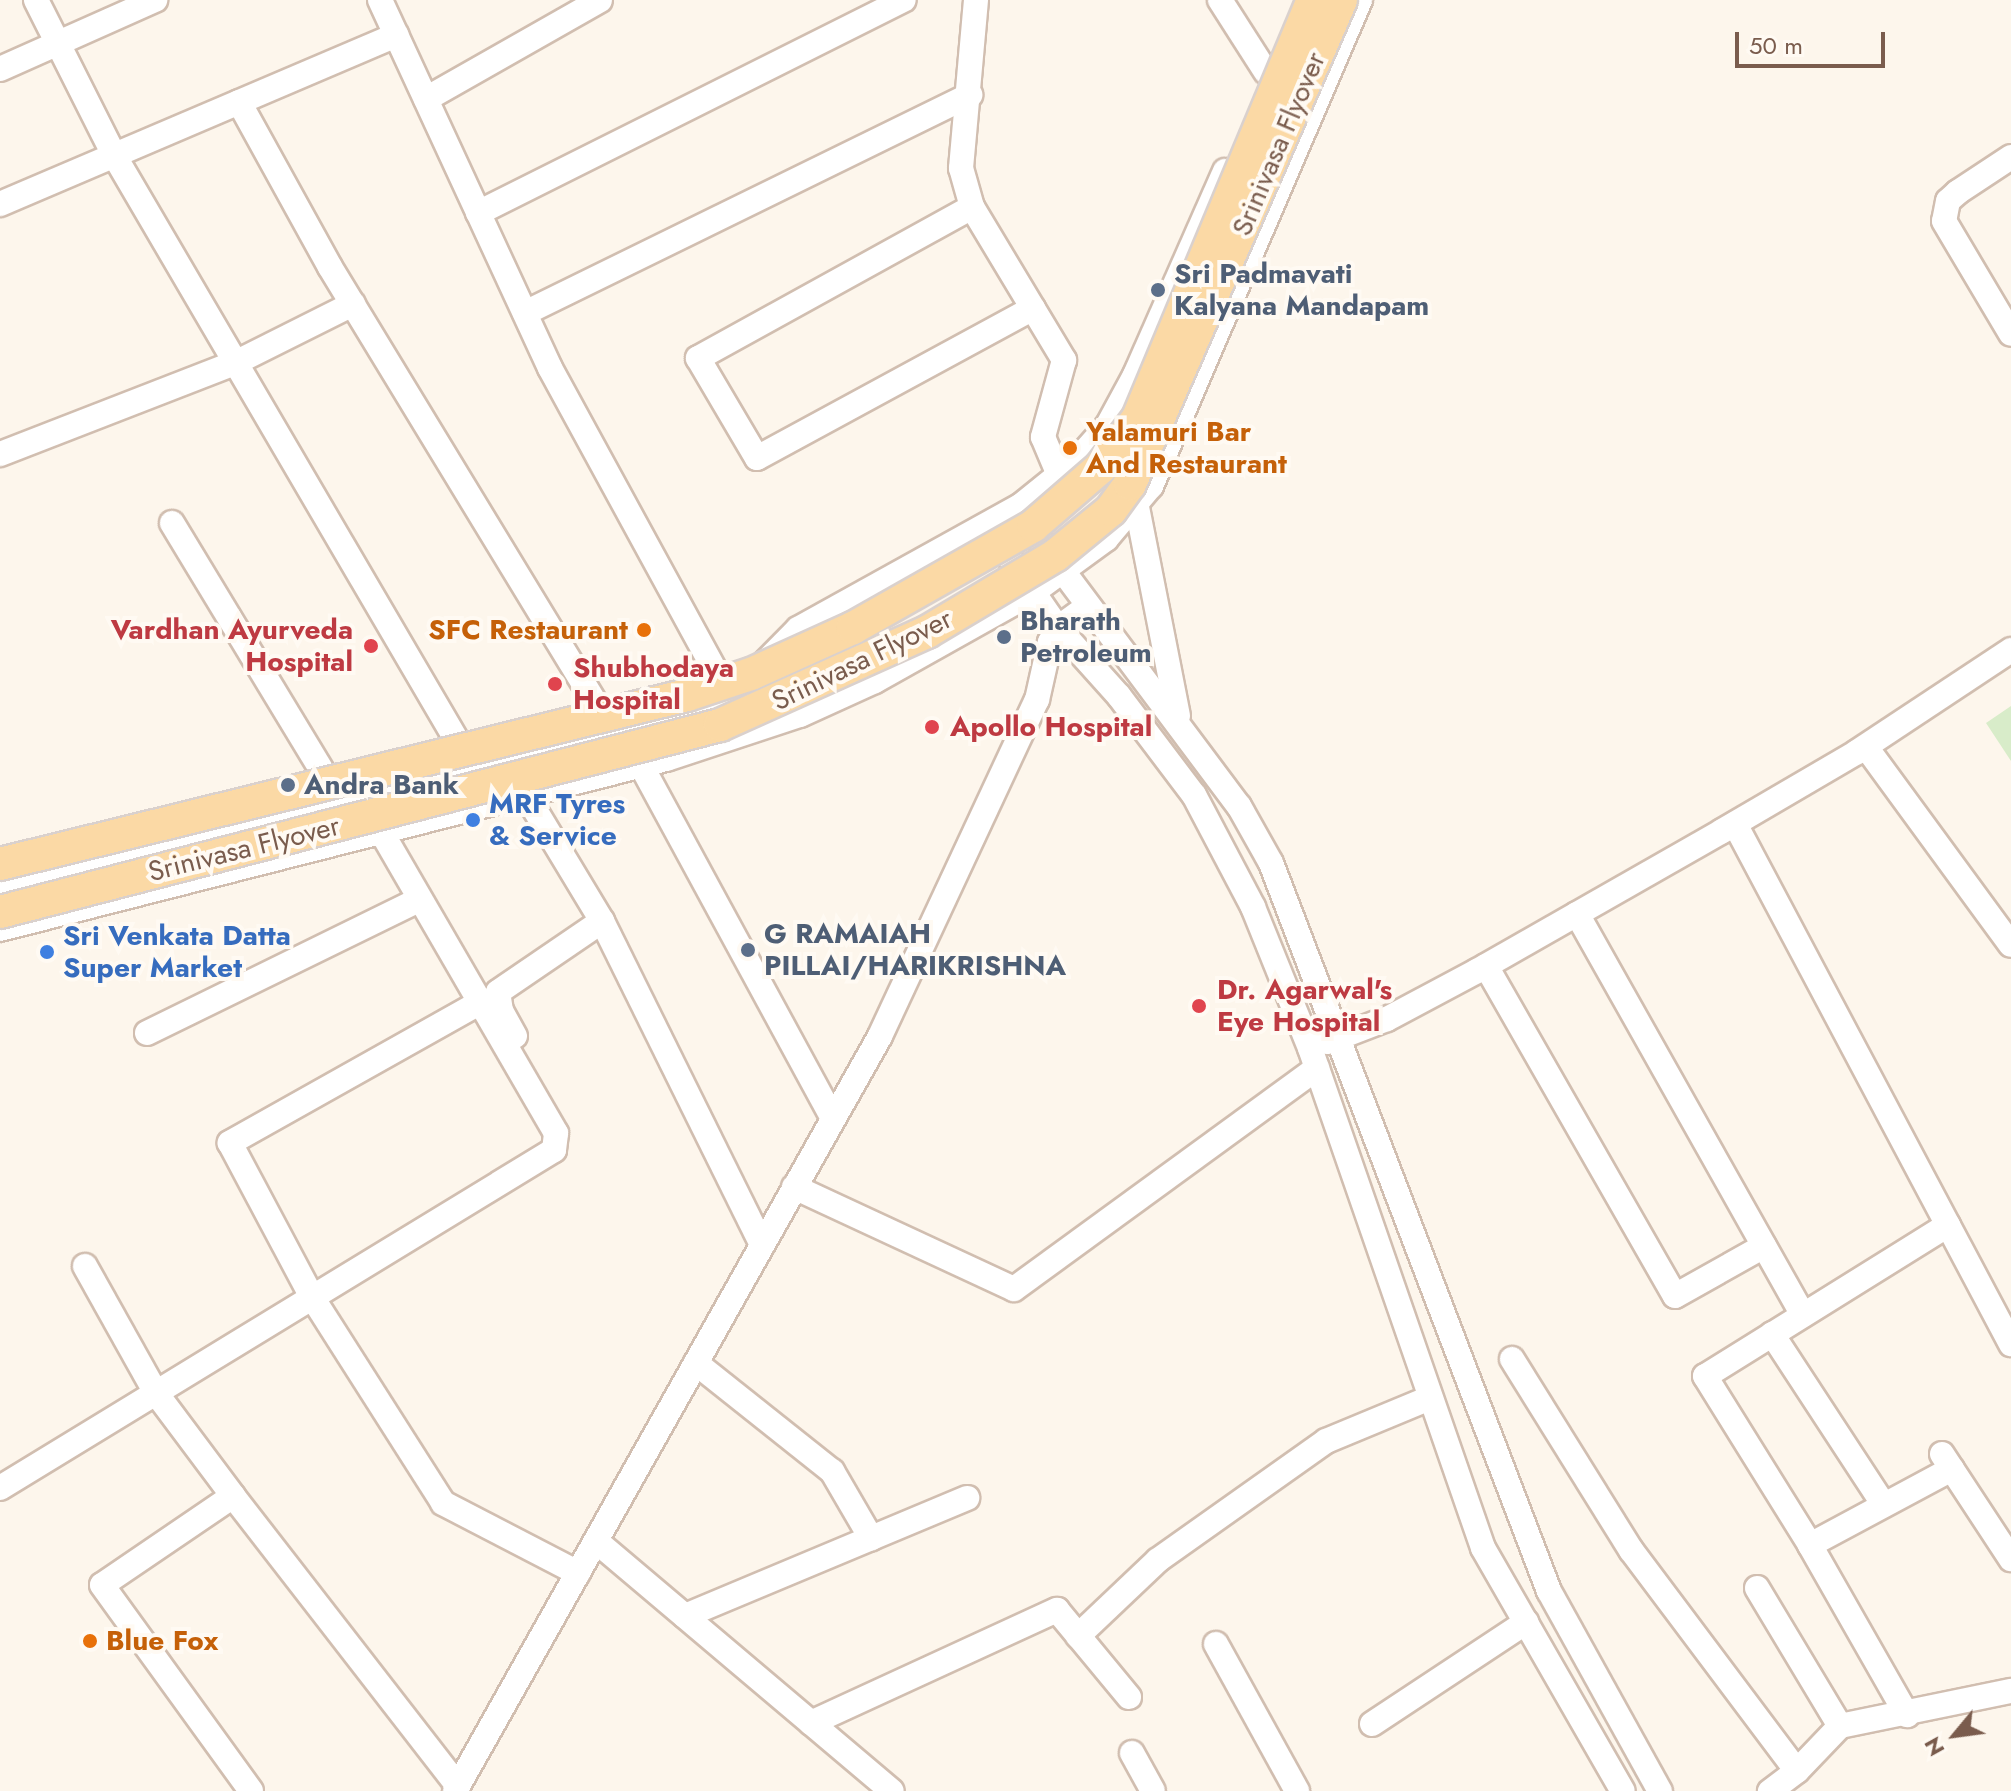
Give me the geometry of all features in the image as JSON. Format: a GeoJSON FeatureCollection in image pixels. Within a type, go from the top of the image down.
{"type":"FeatureCollection","features":[{"type":"Feature","properties":{"kind":"main road","name":"Srinivasa Flyover"},"geometry":{"type":"LineString","coordinates":[[0,864],[687,695],[751,674],[853,628],[1033,526],[1101,467],[1138,418],[1313,0]]}},
{"type":"Feature","properties":{"kind":"main road","name":"Srinivasa Flyover"},"geometry":{"type":"LineString","coordinates":[[0,912],[720,725],[927,632],[1056,555],[1111,510],[1130,484],[1341,0]]}},
{"type":"Feature","properties":{"kind":"street"},"geometry":{"type":"LineString","coordinates":[[36,0],[114,155],[474,769]]}},
{"type":"Feature","properties":{"kind":"street"},"geometry":{"type":"LineString","coordinates":[[0,69],[155,0]]}},
{"type":"Feature","properties":{"kind":"street"},"geometry":{"type":"LineString","coordinates":[[380,0],[525,313],[730,698]]}},
{"type":"Feature","properties":{"kind":"street"},"geometry":{"type":"LineString","coordinates":[[426,99],[600,0]]}},
{"type":"Feature","properties":{"kind":"street"},"geometry":{"type":"LineString","coordinates":[[478,213],[904,0]]}},
{"type":"Feature","properties":{"kind":"street"},"geometry":{"type":"LineString","coordinates":[[976,0],[970,95],[961,168],[972,207],[1064,360],[1043,437],[1059,475]]}},
{"type":"Feature","properties":{"kind":"street"},"geometry":{"type":"LineString","coordinates":[[1220,0],[1266,72]]}},
{"type":"Feature","properties":{"kind":"street"},"geometry":{"type":"LineString","coordinates":[[0,889],[614,733],[730,698],[798,629],[1016,508],[1059,475],[1108,425],[1135,375],[1296,0]]}},
{"type":"Feature","properties":{"kind":"street"},"geometry":{"type":"LineString","coordinates":[[0,929],[641,765],[800,715],[875,681],[1032,593],[1106,539],[1136,502],[1166,455],[1360,0]]}},
{"type":"Feature","properties":{"kind":"street"},"geometry":{"type":"LineString","coordinates":[[0,204],[396,35]]}},
{"type":"Feature","properties":{"kind":"street"},"geometry":{"type":"LineString","coordinates":[[525,313],[970,95]]}},
{"type":"Feature","properties":{"kind":"street"},"geometry":{"type":"LineString","coordinates":[[239,102],[353,304],[614,733]]}},
{"type":"Feature","properties":{"kind":"street"},"geometry":{"type":"LineString","coordinates":[[2011,157],[1948,201],[1944,221],[2011,334]]}},
{"type":"Feature","properties":{"kind":"street"},"geometry":{"type":"LineString","coordinates":[[972,207],[698,358],[757,458],[1033,308]]}},
{"type":"Feature","properties":{"kind":"street"},"geometry":{"type":"LineString","coordinates":[[0,454],[235,363],[353,304]]}},
{"type":"Feature","properties":{"kind":"street"},"geometry":{"type":"LineString","coordinates":[[1136,502],[1180,723]]}},
{"type":"Feature","properties":{"kind":"street"},"geometry":{"type":"LineString","coordinates":[[1016,508],[1180,723],[1239,806],[1271,863],[1341,1036],[1443,1323],[1549,1591],[1660,1791]]}},
{"type":"Feature","properties":{"kind":"street"},"geometry":{"type":"LineString","coordinates":[[172,523],[342,802]]}},
{"type":"Feature","properties":{"kind":"street"},"geometry":{"type":"LineString","coordinates":[[986,524],[1058,628],[1119,696],[1194,795],[1253,907],[1313,1058],[1483,1548],[1619,1789]]}},
{"type":"Feature","properties":{"kind":"street"},"geometry":{"type":"LineString","coordinates":[[85,1266],[156,1393],[456,1789],[880,1036],[1030,714],[1058,628],[1088,606]]}},
{"type":"Feature","properties":{"kind":"street"},"geometry":{"type":"LineString","coordinates":[[794,1187],[1014,1289],[1341,1036],[1387,1019],[1486,966],[1735,824],[1866,747],[2011,650]]}},
{"type":"Feature","properties":{"kind":"street"},"geometry":{"type":"LineString","coordinates":[[1866,747],[2011,945]]}},
{"type":"Feature","properties":{"kind":"street"},"geometry":{"type":"LineString","coordinates":[[641,765],[833,1118]]}},
{"type":"Feature","properties":{"kind":"street"},"geometry":{"type":"LineString","coordinates":[[526,795],[602,921],[762,1245]]}},
{"type":"Feature","properties":{"kind":"street"},"geometry":{"type":"LineString","coordinates":[[1735,824],[2010,1340]]}},
{"type":"Feature","properties":{"kind":"street"},"geometry":{"type":"LineString","coordinates":[[0,1488],[554,1150],[556,1133],[418,900],[382,833]]}},
{"type":"Feature","properties":{"kind":"street"},"geometry":{"type":"LineString","coordinates":[[147,1033],[418,900]]}},
{"type":"Feature","properties":{"kind":"street"},"geometry":{"type":"LineString","coordinates":[[1577,914],[1803,1315]]}},
{"type":"Feature","properties":{"kind":"street"},"geometry":{"type":"LineString","coordinates":[[574,1140],[501,1011],[498,992],[602,921]]}},
{"type":"Feature","properties":{"kind":"street"},"geometry":{"type":"LineString","coordinates":[[1486,966],[1675,1296],[1764,1246]]}},
{"type":"Feature","properties":{"kind":"street"},"geometry":{"type":"LineString","coordinates":[[479,1003],[230,1143],[312,1297],[443,1503],[578,1573]]}},
{"type":"Feature","properties":{"kind":"street"},"geometry":{"type":"LineString","coordinates":[[1907,1715],[1810,1545],[1705,1376],[1948,1225]]}},
{"type":"Feature","properties":{"kind":"street"},"geometry":{"type":"LineString","coordinates":[[1772,1334],[1884,1505]]}},
{"type":"Feature","properties":{"kind":"street"},"geometry":{"type":"LineString","coordinates":[[1512,1359],[1631,1550],[1797,1771]]}},
{"type":"Feature","properties":{"kind":"street"},"geometry":{"type":"LineString","coordinates":[[696,1363],[832,1471],[871,1538]]}},
{"type":"Feature","properties":{"kind":"street"},"geometry":{"type":"LineString","coordinates":[[1078,1636],[1158,1560],[1326,1441],[1430,1398]]}},
{"type":"Feature","properties":{"kind":"street"},"geometry":{"type":"LineString","coordinates":[[1810,1545],[1884,1505],[1947,1462],[2008,1548]]}},
{"type":"Feature","properties":{"kind":"street"},"geometry":{"type":"LineString","coordinates":[[233,1496],[102,1585],[251,1791]]}},
{"type":"Feature","properties":{"kind":"street"},"geometry":{"type":"LineString","coordinates":[[685,1616],[967,1498]]}},
{"type":"Feature","properties":{"kind":"street"},"geometry":{"type":"LineString","coordinates":[[596,1541],[892,1791]]}},
{"type":"Feature","properties":{"kind":"street"},"geometry":{"type":"LineString","coordinates":[[1757,1588],[1840,1726]]}},
{"type":"Feature","properties":{"kind":"street"},"geometry":{"type":"LineString","coordinates":[[811,1723],[1057,1610],[1129,1697]]}},
{"type":"Feature","properties":{"kind":"street"},"geometry":{"type":"LineString","coordinates":[[1372,1724],[1526,1622]]}},
{"type":"Feature","properties":{"kind":"street"},"geometry":{"type":"LineString","coordinates":[[1216,1644],[1297,1791]]}},
{"type":"Feature","properties":{"kind":"street"},"geometry":{"type":"LineString","coordinates":[[1770,1791],[1797,1771],[1840,1726],[1907,1715],[2011,1691]]}},
{"type":"Feature","properties":{"kind":"street"},"geometry":{"type":"LineString","coordinates":[[1132,1753],[1153,1791]]}},
{"type":"Feature","properties":{"kind":"green space"},"geometry":{"type":"Polygon","coordinates":[[[2011,706],[2011,761],[1986,723],[2011,706]]]}},
{"type":"Feature","properties":{"kind":"place","name":"Sri Padmavati Kalyana Mandapam"},"geometry":{"type":"Point","coordinates":[1158,290]}},
{"type":"Feature","properties":{"kind":"place","name":"Yalamuri Bar And Restaurant"},"geometry":{"type":"Point","coordinates":[1070,448]}},
{"type":"Feature","properties":{"kind":"place","name":"SFC Restaurant"},"geometry":{"type":"Point","coordinates":[644,630]}},
{"type":"Feature","properties":{"kind":"place","name":"Bharath Petroleum"},"geometry":{"type":"Point","coordinates":[1004,637]}},
{"type":"Feature","properties":{"kind":"place","name":"Vardhan Ayurveda Hospital"},"geometry":{"type":"Point","coordinates":[371,646]}},
{"type":"Feature","properties":{"kind":"place","name":"Shubhodaya Hospital"},"geometry":{"type":"Point","coordinates":[555,684]}},
{"type":"Feature","properties":{"kind":"place","name":"Apollo Hospital"},"geometry":{"type":"Point","coordinates":[932,727]}},
{"type":"Feature","properties":{"kind":"place","name":"Andra Bank"},"geometry":{"type":"Point","coordinates":[288,785]}},
{"type":"Feature","properties":{"kind":"place","name":"MRF Tyres & Service"},"geometry":{"type":"Point","coordinates":[473,820]}},
{"type":"Feature","properties":{"kind":"place","name":"G RAMAIAH PILLAI/HARIKRISHNA"},"geometry":{"type":"Point","coordinates":[748,950]}},
{"type":"Feature","properties":{"kind":"place","name":"Sri Venkata Datta Super Market"},"geometry":{"type":"Point","coordinates":[47,952]}},
{"type":"Feature","properties":{"kind":"place","name":"Dr. Agarwal's Eye Hospital"},"geometry":{"type":"Point","coordinates":[1199,1006]}},
{"type":"Feature","properties":{"kind":"place","name":"Blue Fox"},"geometry":{"type":"Point","coordinates":[90,1641]}}]}
